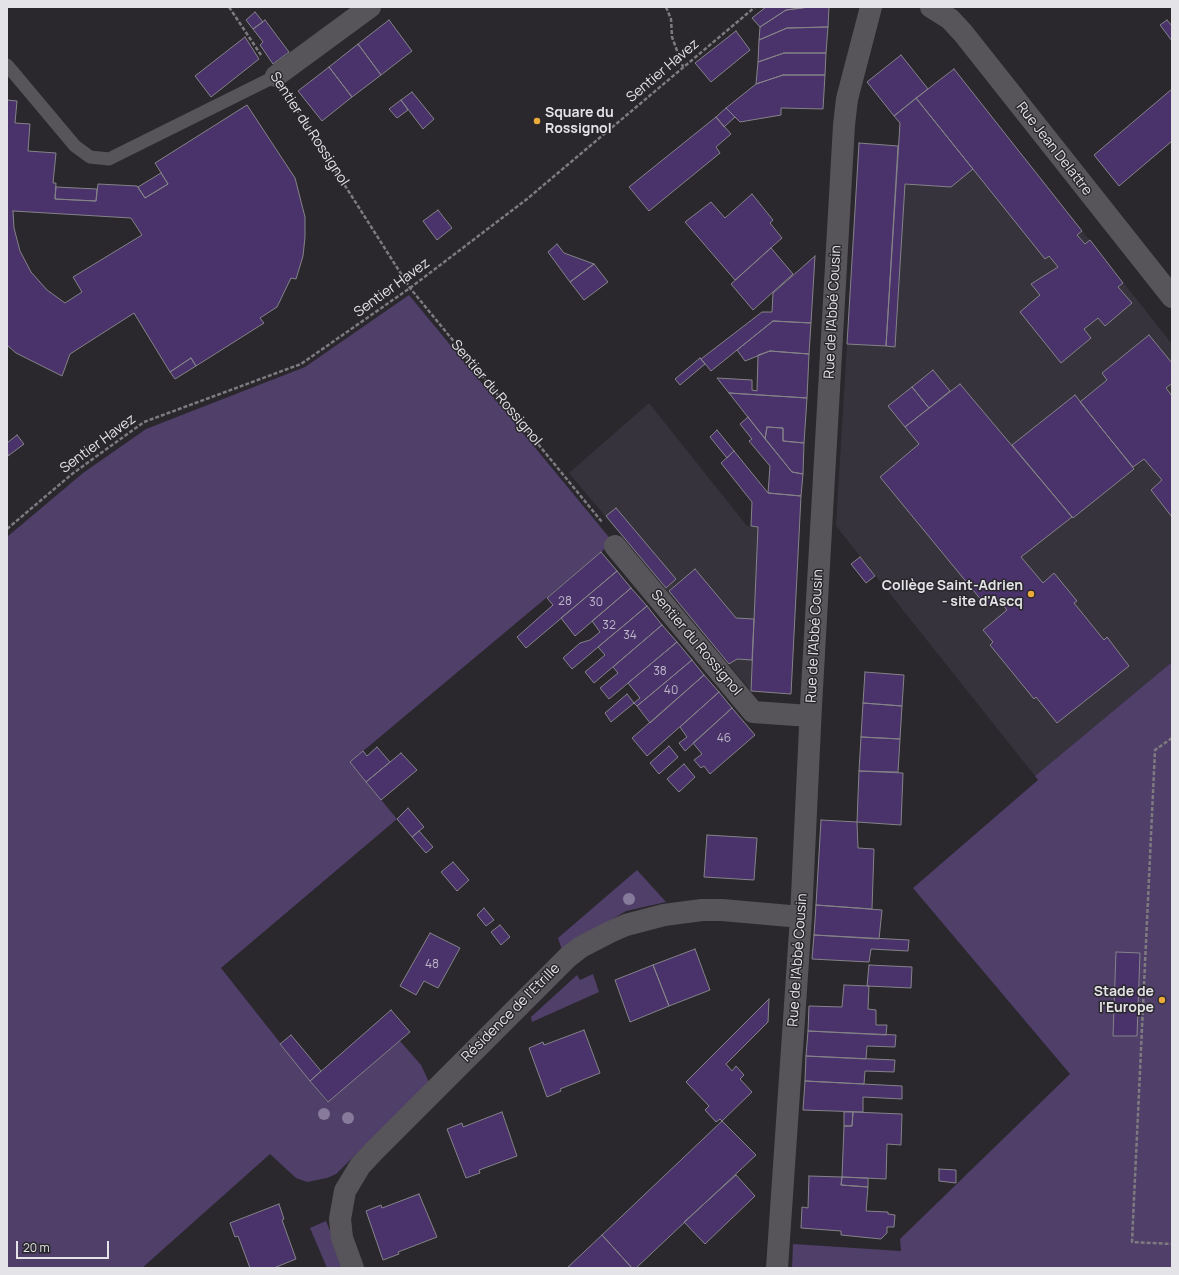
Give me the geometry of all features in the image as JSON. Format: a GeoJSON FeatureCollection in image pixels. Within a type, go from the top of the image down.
{"type":"FeatureCollection","features":[{"type":"Feature","properties":{"kind":"street"},"geometry":{"type":"LineString","coordinates":[[276,76],[370,7]]}},
{"type":"Feature","properties":{"kind":"street","name":"Rue de l'Abbé Cousin"},"geometry":{"type":"LineString","coordinates":[[777,1268],[801,917],[810,716],[844,125],[849,92],[871,7]]}},
{"type":"Feature","properties":{"kind":"street","name":"Rue Jean Delattre"},"geometry":{"type":"LineString","coordinates":[[930,7],[950,19],[963,33],[1172,297]]}},
{"type":"Feature","properties":{"kind":"street","name":"Sentier du Rossignol"},"geometry":{"type":"LineString","coordinates":[[615,546],[753,712],[810,716]]}},
{"type":"Feature","properties":{"kind":"street","name":"Résidence de l'Etrille"},"geometry":{"type":"LineString","coordinates":[[353,1268],[342,1238],[340,1219],[345,1191],[357,1171],[373,1152],[568,956],[580,947],[626,925],[664,915],[702,910],[722,910],[801,917]]}},
{"type":"Feature","properties":{"kind":"lane"},"geometry":{"type":"LineString","coordinates":[[7,65],[75,146],[90,157],[109,159],[276,76]]}},
{"type":"Feature","properties":{"kind":"path","name":"Sentier du Rossignol"},"geometry":{"type":"LineString","coordinates":[[228,7],[276,76],[410,288],[616,539],[618,542],[615,546]]}},
{"type":"Feature","properties":{"kind":"path"},"geometry":{"type":"LineString","coordinates":[[666,7],[671,19],[672,37],[683,67]]}},
{"type":"Feature","properties":{"kind":"path","name":"Sentier Havez"},"geometry":{"type":"LineString","coordinates":[[7,528],[72,474],[144,422],[301,364],[410,288],[527,199],[755,7]]}},
{"type":"Feature","properties":{"kind":"path"},"geometry":{"type":"LineString","coordinates":[[1172,738],[1155,750],[1132,1242],[1172,1244]]}},
{"type":"Feature","properties":{"kind":"shaded area"},"geometry":{"type":"Polygon","coordinates":[[[954,69],[1172,344],[1172,662],[1035,776],[836,526],[859,143],[898,146],[900,123],[894,116],[954,69]]]}},
{"type":"Feature","properties":{"kind":"shaded area"},"geometry":{"type":"Polygon","coordinates":[[[409,295],[613,542],[350,762],[397,819],[221,968],[327,1102],[400,1041],[421,1065],[429,1082],[336,1174],[327,1178],[307,1182],[296,1178],[270,1154],[142,1268],[7,1268],[7,537],[83,473],[146,429],[305,367],[409,295]]]}},
{"type":"Feature","properties":{"kind":"shaded area"},"geometry":{"type":"Polygon","coordinates":[[[649,403],[747,526],[799,529],[791,694],[751,691],[569,473],[649,403]]]}},
{"type":"Feature","properties":{"kind":"shaded area"},"geometry":{"type":"Polygon","coordinates":[[[1172,662],[1172,1268],[792,1268],[793,1244],[901,1251],[900,1239],[1070,1074],[913,888],[1038,780],[1035,776],[1172,662]]]}},
{"type":"Feature","properties":{"kind":"shaded area"},"geometry":{"type":"Polygon","coordinates":[[[637,870],[666,902],[626,911],[562,950],[558,938],[637,870]]]}},
{"type":"Feature","properties":{"kind":"shaded area"},"geometry":{"type":"Polygon","coordinates":[[[593,974],[599,992],[532,1022],[531,1017],[577,975],[580,980],[593,974]]]}},
{"type":"Feature","properties":{"kind":"shaded area"},"geometry":{"type":"Polygon","coordinates":[[[326,1221],[345,1268],[327,1268],[310,1228],[326,1221]]]}},
{"type":"Feature","properties":{"kind":"building"},"geometry":{"type":"Polygon","coordinates":[[[766,7],[809,7],[786,10],[760,27],[752,18],[766,7]]]}},
{"type":"Feature","properties":{"kind":"building"},"geometry":{"type":"Polygon","coordinates":[[[809,7],[829,7],[828,27],[787,28],[759,40],[760,27],[786,10],[809,7]]]}},
{"type":"Feature","properties":{"kind":"building"},"geometry":{"type":"Polygon","coordinates":[[[255,12],[263,22],[253,29],[246,20],[255,12]]]}},
{"type":"Feature","properties":{"kind":"building"},"geometry":{"type":"Polygon","coordinates":[[[265,20],[289,52],[273,64],[260,45],[263,42],[253,29],[265,20]]]}},
{"type":"Feature","properties":{"kind":"building"},"geometry":{"type":"Polygon","coordinates":[[[389,20],[412,51],[381,75],[358,44],[389,20]]]}},
{"type":"Feature","properties":{"kind":"building"},"geometry":{"type":"Polygon","coordinates":[[[1167,20],[1172,26],[1172,41],[1160,25],[1167,20]]]}},
{"type":"Feature","properties":{"kind":"building"},"geometry":{"type":"Polygon","coordinates":[[[828,27],[826,53],[784,53],[758,62],[759,40],[787,28],[828,27]]]}},
{"type":"Feature","properties":{"kind":"building"},"geometry":{"type":"Polygon","coordinates":[[[736,31],[750,50],[711,82],[695,63],[736,31]]]}},
{"type":"Feature","properties":{"kind":"building"},"geometry":{"type":"Polygon","coordinates":[[[245,37],[259,59],[211,97],[195,76],[245,37]]]}},
{"type":"Feature","properties":{"kind":"building"},"geometry":{"type":"Polygon","coordinates":[[[358,44],[381,75],[352,97],[329,67],[358,44]]]}},
{"type":"Feature","properties":{"kind":"building"},"geometry":{"type":"Polygon","coordinates":[[[784,53],[826,53],[825,75],[783,75],[756,84],[758,62],[784,53]]]}},
{"type":"Feature","properties":{"kind":"building"},"geometry":{"type":"Polygon","coordinates":[[[901,55],[928,89],[894,116],[867,82],[901,55]]]}},
{"type":"Feature","properties":{"kind":"building"},"geometry":{"type":"Polygon","coordinates":[[[329,67],[352,97],[322,121],[298,91],[329,67]]]}},
{"type":"Feature","properties":{"kind":"building"},"geometry":{"type":"Polygon","coordinates":[[[954,69],[1082,231],[1077,235],[1085,244],[1090,240],[1123,283],[1118,287],[1132,303],[1105,326],[1098,318],[1084,329],[1091,338],[1061,363],[1020,312],[1040,295],[1031,284],[1058,267],[1049,256],[1045,259],[916,98],[954,69]]]}},
{"type":"Feature","properties":{"kind":"building"},"geometry":{"type":"Polygon","coordinates":[[[783,75],[825,75],[823,109],[781,108],[781,115],[740,122],[726,108],[756,84],[783,75]]]}},
{"type":"Feature","properties":{"kind":"building"},"geometry":{"type":"Polygon","coordinates":[[[1172,89],[1172,141],[1119,186],[1094,155],[1172,89]]]}},
{"type":"Feature","properties":{"kind":"building"},"geometry":{"type":"Polygon","coordinates":[[[412,92],[434,119],[423,129],[401,100],[412,92]]]}},
{"type":"Feature","properties":{"kind":"building"},"geometry":{"type":"Polygon","coordinates":[[[916,98],[973,169],[951,187],[905,184],[895,347],[886,346],[900,123],[894,116],[916,98]]]}},
{"type":"Feature","properties":{"kind":"building"},"geometry":{"type":"Polygon","coordinates":[[[7,100],[17,101],[15,123],[30,124],[28,151],[56,153],[53,183],[56,183],[55,199],[96,201],[98,184],[137,186],[145,198],[168,184],[155,163],[247,105],[295,178],[305,217],[303,256],[296,279],[291,278],[277,307],[260,318],[264,323],[196,366],[191,358],[170,372],[134,313],[70,354],[62,376],[16,353],[7,345],[7,100]],[[13,211],[14,228],[20,251],[31,272],[47,290],[65,303],[82,292],[73,277],[142,235],[131,218],[13,211]]]}},
{"type":"Feature","properties":{"kind":"building"},"geometry":{"type":"Polygon","coordinates":[[[401,100],[408,110],[397,118],[389,109],[401,100]]]}},
{"type":"Feature","properties":{"kind":"building"},"geometry":{"type":"Polygon","coordinates":[[[726,108],[735,117],[724,127],[716,117],[726,108]]]}},
{"type":"Feature","properties":{"kind":"building"},"geometry":{"type":"Polygon","coordinates":[[[716,117],[731,134],[716,147],[720,153],[649,211],[629,187],[716,117]]]}},
{"type":"Feature","properties":{"kind":"building"},"geometry":{"type":"Polygon","coordinates":[[[859,143],[898,146],[886,346],[847,344],[859,143]]]}},
{"type":"Feature","properties":{"kind":"building"},"geometry":{"type":"Polygon","coordinates":[[[161,173],[168,184],[145,198],[138,187],[161,173]]]}},
{"type":"Feature","properties":{"kind":"building"},"geometry":{"type":"Polygon","coordinates":[[[56,187],[97,189],[96,201],[55,199],[56,187]]]}},
{"type":"Feature","properties":{"kind":"building"},"geometry":{"type":"Polygon","coordinates":[[[752,194],[773,220],[770,223],[782,238],[735,280],[685,222],[711,202],[725,218],[752,194]]]}},
{"type":"Feature","properties":{"kind":"building"},"geometry":{"type":"Polygon","coordinates":[[[438,210],[452,228],[437,240],[423,221],[438,210]]]}},
{"type":"Feature","properties":{"kind":"building"},"geometry":{"type":"Polygon","coordinates":[[[557,244],[564,253],[594,264],[570,282],[548,252],[557,244]]]}},
{"type":"Feature","properties":{"kind":"building"},"geometry":{"type":"Polygon","coordinates":[[[771,248],[793,274],[753,310],[731,284],[771,248]]]}},
{"type":"Feature","properties":{"kind":"building"},"geometry":{"type":"Polygon","coordinates":[[[815,256],[811,323],[773,321],[711,371],[701,359],[762,312],[772,312],[773,293],[815,256]]]}},
{"type":"Feature","properties":{"kind":"building"},"geometry":{"type":"Polygon","coordinates":[[[594,264],[608,282],[584,300],[570,282],[594,264]]]}},
{"type":"Feature","properties":{"kind":"building"},"geometry":{"type":"Polygon","coordinates":[[[773,321],[811,323],[809,354],[770,351],[745,361],[737,350],[773,321]]]}},
{"type":"Feature","properties":{"kind":"building"},"geometry":{"type":"Polygon","coordinates":[[[1149,335],[1172,363],[1172,383],[1166,388],[1172,396],[1172,517],[1151,490],[1162,480],[1144,459],[1133,467],[1080,402],[1107,380],[1102,373],[1149,335]]]}},
{"type":"Feature","properties":{"kind":"building"},"geometry":{"type":"Polygon","coordinates":[[[770,351],[809,354],[807,398],[729,393],[717,378],[752,380],[752,390],[757,391],[758,355],[770,351]]]}},
{"type":"Feature","properties":{"kind":"building"},"geometry":{"type":"Polygon","coordinates":[[[191,358],[196,366],[175,379],[170,372],[191,358]]]}},
{"type":"Feature","properties":{"kind":"building"},"geometry":{"type":"Polygon","coordinates":[[[700,358],[705,364],[680,385],[675,379],[700,358]]]}},
{"type":"Feature","properties":{"kind":"building"},"geometry":{"type":"Polygon","coordinates":[[[933,370],[950,391],[929,408],[912,387],[933,370]]]}},
{"type":"Feature","properties":{"kind":"building"},"geometry":{"type":"Polygon","coordinates":[[[960,384],[1072,517],[1021,557],[1043,583],[1054,573],[1077,601],[1074,603],[1104,640],[1107,637],[1129,666],[1057,723],[1036,697],[1034,699],[990,645],[993,642],[983,630],[1007,610],[998,599],[987,607],[880,477],[919,444],[905,427],[960,384]]]}},
{"type":"Feature","properties":{"kind":"building"},"geometry":{"type":"Polygon","coordinates":[[[912,387],[929,408],[905,427],[888,406],[912,387]]]}},
{"type":"Feature","properties":{"kind":"building"},"geometry":{"type":"Polygon","coordinates":[[[729,393],[807,398],[804,443],[783,441],[783,428],[767,427],[765,439],[729,393]]]}},
{"type":"Feature","properties":{"kind":"building"},"geometry":{"type":"Polygon","coordinates":[[[1075,395],[1134,469],[1073,518],[1012,445],[1075,395]]]}},
{"type":"Feature","properties":{"kind":"building"},"geometry":{"type":"Polygon","coordinates":[[[748,417],[792,472],[803,474],[801,496],[768,493],[770,466],[749,441],[752,439],[740,424],[748,417]]]}},
{"type":"Feature","properties":{"kind":"building"},"geometry":{"type":"Polygon","coordinates":[[[767,427],[783,428],[783,441],[804,443],[803,474],[792,472],[765,439],[767,427]]]}},
{"type":"Feature","properties":{"kind":"building"},"geometry":{"type":"Polygon","coordinates":[[[717,430],[734,451],[727,458],[710,437],[717,430]]]}},
{"type":"Feature","properties":{"kind":"building"},"geometry":{"type":"Polygon","coordinates":[[[17,435],[24,444],[8,456],[7,443],[17,435]]]}},
{"type":"Feature","properties":{"kind":"building"},"geometry":{"type":"Polygon","coordinates":[[[734,451],[768,493],[801,496],[791,694],[751,691],[758,527],[751,526],[752,502],[721,463],[734,451]]]}},
{"type":"Feature","properties":{"kind":"building"},"geometry":{"type":"Polygon","coordinates":[[[616,508],[676,579],[666,588],[606,516],[616,508]]]}},
{"type":"Feature","properties":{"kind":"building"},"geometry":{"type":"Polygon","coordinates":[[[601,552],[617,571],[526,648],[517,637],[553,605],[547,598],[601,552]]]}},
{"type":"Feature","properties":{"kind":"building"},"geometry":{"type":"Polygon","coordinates":[[[860,557],[875,576],[866,583],[851,564],[860,557]]]}},
{"type":"Feature","properties":{"kind":"building"},"geometry":{"type":"Polygon","coordinates":[[[695,569],[736,618],[754,619],[752,660],[737,659],[729,664],[669,591],[695,569]]]}},
{"type":"Feature","properties":{"kind":"building"},"geometry":{"type":"Polygon","coordinates":[[[617,571],[631,588],[575,636],[561,618],[617,571]]]}},
{"type":"Feature","properties":{"kind":"building"},"geometry":{"type":"Polygon","coordinates":[[[631,588],[647,606],[572,669],[563,658],[580,643],[590,640],[600,632],[592,621],[631,588]]]}},
{"type":"Feature","properties":{"kind":"building"},"geometry":{"type":"Polygon","coordinates":[[[647,606],[662,625],[594,683],[585,672],[605,655],[598,647],[647,606]]]}},
{"type":"Feature","properties":{"kind":"building"},"geometry":{"type":"Polygon","coordinates":[[[662,625],[677,642],[609,699],[600,688],[618,673],[613,667],[662,625]]]}},
{"type":"Feature","properties":{"kind":"building"},"geometry":{"type":"Polygon","coordinates":[[[677,642],[692,660],[637,706],[634,703],[640,698],[628,683],[677,642]]]}},
{"type":"Feature","properties":{"kind":"building"},"geometry":{"type":"Polygon","coordinates":[[[692,660],[704,675],[650,723],[637,706],[692,660]]]}},
{"type":"Feature","properties":{"kind":"building"},"geometry":{"type":"Polygon","coordinates":[[[865,672],[904,675],[902,706],[863,703],[865,672]]]}},
{"type":"Feature","properties":{"kind":"building"},"geometry":{"type":"Polygon","coordinates":[[[704,675],[719,692],[647,756],[632,738],[704,675]]]}},
{"type":"Feature","properties":{"kind":"building"},"geometry":{"type":"Polygon","coordinates":[[[719,692],[732,708],[685,751],[679,743],[687,737],[680,727],[719,692]]]}},
{"type":"Feature","properties":{"kind":"building"},"geometry":{"type":"Polygon","coordinates":[[[627,694],[634,703],[611,722],[605,713],[627,694]]]}},
{"type":"Feature","properties":{"kind":"building"},"geometry":{"type":"Polygon","coordinates":[[[863,703],[902,706],[900,739],[861,737],[863,703]]]}},
{"type":"Feature","properties":{"kind":"building"},"geometry":{"type":"Polygon","coordinates":[[[732,708],[755,735],[710,774],[704,766],[701,768],[694,760],[702,754],[693,743],[732,708]]]}},
{"type":"Feature","properties":{"kind":"building"},"geometry":{"type":"Polygon","coordinates":[[[861,737],[900,739],[898,772],[859,771],[861,737]]]}},
{"type":"Feature","properties":{"kind":"building"},"geometry":{"type":"Polygon","coordinates":[[[669,746],[678,757],[659,774],[650,763],[669,746]]]}},
{"type":"Feature","properties":{"kind":"building"},"geometry":{"type":"Polygon","coordinates":[[[377,747],[390,762],[366,782],[350,762],[363,751],[367,756],[377,747]]]}},
{"type":"Feature","properties":{"kind":"building"},"geometry":{"type":"Polygon","coordinates":[[[401,753],[417,770],[381,800],[366,782],[401,753]]]}},
{"type":"Feature","properties":{"kind":"building"},"geometry":{"type":"Polygon","coordinates":[[[684,764],[695,777],[679,792],[667,779],[684,764]]]}},
{"type":"Feature","properties":{"kind":"building"},"geometry":{"type":"Polygon","coordinates":[[[859,771],[903,773],[901,825],[857,822],[859,771]]]}},
{"type":"Feature","properties":{"kind":"building"},"geometry":{"type":"Polygon","coordinates":[[[408,808],[424,827],[412,837],[397,819],[408,808]]]}},
{"type":"Feature","properties":{"kind":"building"},"geometry":{"type":"Polygon","coordinates":[[[821,820],[857,822],[858,848],[874,849],[872,909],[816,905],[821,820]]]}},
{"type":"Feature","properties":{"kind":"building"},"geometry":{"type":"Polygon","coordinates":[[[419,831],[433,847],[426,853],[412,837],[419,831]]]}},
{"type":"Feature","properties":{"kind":"building"},"geometry":{"type":"Polygon","coordinates":[[[707,835],[757,838],[754,880],[704,877],[707,835]]]}},
{"type":"Feature","properties":{"kind":"building"},"geometry":{"type":"Polygon","coordinates":[[[453,862],[469,880],[457,891],[441,872],[453,862]]]}},
{"type":"Feature","properties":{"kind":"building"},"geometry":{"type":"Polygon","coordinates":[[[816,905],[882,910],[879,939],[814,935],[816,905]]]}},
{"type":"Feature","properties":{"kind":"building"},"geometry":{"type":"Polygon","coordinates":[[[484,908],[494,920],[486,926],[477,915],[484,908]]]}},
{"type":"Feature","properties":{"kind":"building"},"geometry":{"type":"Polygon","coordinates":[[[500,925],[510,937],[501,945],[491,932],[500,925]]]}},
{"type":"Feature","properties":{"kind":"building"},"geometry":{"type":"Polygon","coordinates":[[[430,933],[460,948],[438,988],[424,981],[416,995],[400,986],[430,933]]]}},
{"type":"Feature","properties":{"kind":"building"},"geometry":{"type":"Polygon","coordinates":[[[814,935],[909,940],[908,951],[871,949],[869,962],[812,959],[814,935]]]}},
{"type":"Feature","properties":{"kind":"building"},"geometry":{"type":"Polygon","coordinates":[[[695,949],[710,990],[669,1006],[653,965],[695,949]]]}},
{"type":"Feature","properties":{"kind":"building"},"geometry":{"type":"Polygon","coordinates":[[[1116,952],[1140,953],[1137,1036],[1113,1036],[1116,952]]]}},
{"type":"Feature","properties":{"kind":"building"},"geometry":{"type":"Polygon","coordinates":[[[653,965],[669,1006],[630,1022],[615,980],[653,965]]]}},
{"type":"Feature","properties":{"kind":"building"},"geometry":{"type":"Polygon","coordinates":[[[869,965],[912,967],[911,988],[867,986],[869,965]]]}},
{"type":"Feature","properties":{"kind":"building"},"geometry":{"type":"Polygon","coordinates":[[[844,985],[869,986],[868,1009],[876,1010],[876,1025],[887,1025],[886,1035],[808,1031],[809,1006],[842,1007],[844,985]]]}},
{"type":"Feature","properties":{"kind":"building"},"geometry":{"type":"Polygon","coordinates":[[[769,999],[768,1022],[726,1064],[732,1071],[736,1066],[744,1075],[740,1079],[752,1092],[722,1121],[720,1119],[716,1122],[705,1110],[709,1106],[686,1082],[769,999]]]}},
{"type":"Feature","properties":{"kind":"building"},"geometry":{"type":"Polygon","coordinates":[[[391,1010],[410,1032],[328,1102],[310,1081],[391,1010]]]}},
{"type":"Feature","properties":{"kind":"building"},"geometry":{"type":"Polygon","coordinates":[[[584,1030],[600,1073],[560,1089],[561,1091],[547,1097],[529,1048],[543,1042],[544,1045],[584,1030]]]}},
{"type":"Feature","properties":{"kind":"building"},"geometry":{"type":"Polygon","coordinates":[[[808,1031],[896,1035],[895,1047],[867,1046],[866,1059],[806,1056],[808,1031]]]}},
{"type":"Feature","properties":{"kind":"building"},"geometry":{"type":"Polygon","coordinates":[[[291,1035],[321,1071],[310,1081],[280,1044],[291,1035]]]}},
{"type":"Feature","properties":{"kind":"building"},"geometry":{"type":"Polygon","coordinates":[[[806,1056],[895,1060],[894,1072],[865,1071],[864,1084],[805,1081],[806,1056]]]}},
{"type":"Feature","properties":{"kind":"building"},"geometry":{"type":"Polygon","coordinates":[[[805,1081],[902,1086],[902,1099],[863,1097],[863,1112],[803,1110],[805,1081]]]}},
{"type":"Feature","properties":{"kind":"building"},"geometry":{"type":"Polygon","coordinates":[[[502,1112],[517,1156],[479,1170],[480,1173],[466,1178],[447,1129],[462,1123],[463,1127],[502,1112]]]}},
{"type":"Feature","properties":{"kind":"building"},"geometry":{"type":"Polygon","coordinates":[[[844,1112],[853,1112],[852,1126],[844,1126],[844,1112]]]}},
{"type":"Feature","properties":{"kind":"building"},"geometry":{"type":"Polygon","coordinates":[[[853,1112],[902,1114],[901,1145],[887,1144],[886,1179],[842,1177],[844,1126],[852,1126],[853,1112]]]}},
{"type":"Feature","properties":{"kind":"building"},"geometry":{"type":"Polygon","coordinates":[[[722,1121],[756,1155],[636,1268],[632,1268],[602,1235],[722,1121]]]}},
{"type":"Feature","properties":{"kind":"building"},"geometry":{"type":"Polygon","coordinates":[[[939,1169],[956,1170],[956,1183],[939,1181],[939,1169]]]}},
{"type":"Feature","properties":{"kind":"building"},"geometry":{"type":"Polygon","coordinates":[[[736,1175],[755,1196],[705,1244],[684,1222],[736,1175]]]}},
{"type":"Feature","properties":{"kind":"building"},"geometry":{"type":"Polygon","coordinates":[[[809,1176],[842,1177],[841,1185],[868,1187],[866,1211],[888,1212],[888,1214],[895,1215],[894,1227],[887,1227],[887,1233],[881,1239],[841,1235],[841,1231],[801,1228],[802,1207],[808,1208],[809,1176]]]}},
{"type":"Feature","properties":{"kind":"building"},"geometry":{"type":"Polygon","coordinates":[[[842,1177],[868,1178],[868,1187],[841,1185],[842,1177]]]}},
{"type":"Feature","properties":{"kind":"building"},"geometry":{"type":"Polygon","coordinates":[[[419,1194],[437,1237],[398,1252],[399,1254],[383,1260],[366,1211],[381,1205],[382,1208],[419,1194]]]}},
{"type":"Feature","properties":{"kind":"building"},"geometry":{"type":"Polygon","coordinates":[[[279,1204],[284,1219],[282,1220],[296,1259],[274,1268],[250,1268],[238,1236],[235,1237],[230,1223],[279,1204]]]}},
{"type":"Feature","properties":{"kind":"building"},"geometry":{"type":"Polygon","coordinates":[[[602,1235],[632,1268],[567,1268],[602,1235]]]}},
{"type":"Feature","properties":{"kind":"place","name":"Square du Rossignol"},"geometry":{"type":"Point","coordinates":[537,121]}},
{"type":"Feature","properties":{"kind":"place","name":"Collège Saint-Adrien - site d'Ascq"},"geometry":{"type":"Point","coordinates":[1031,594]}},
{"type":"Feature","properties":{"kind":"place","name":"Stade de l'Europe"},"geometry":{"type":"Point","coordinates":[1162,1000]}}]}
